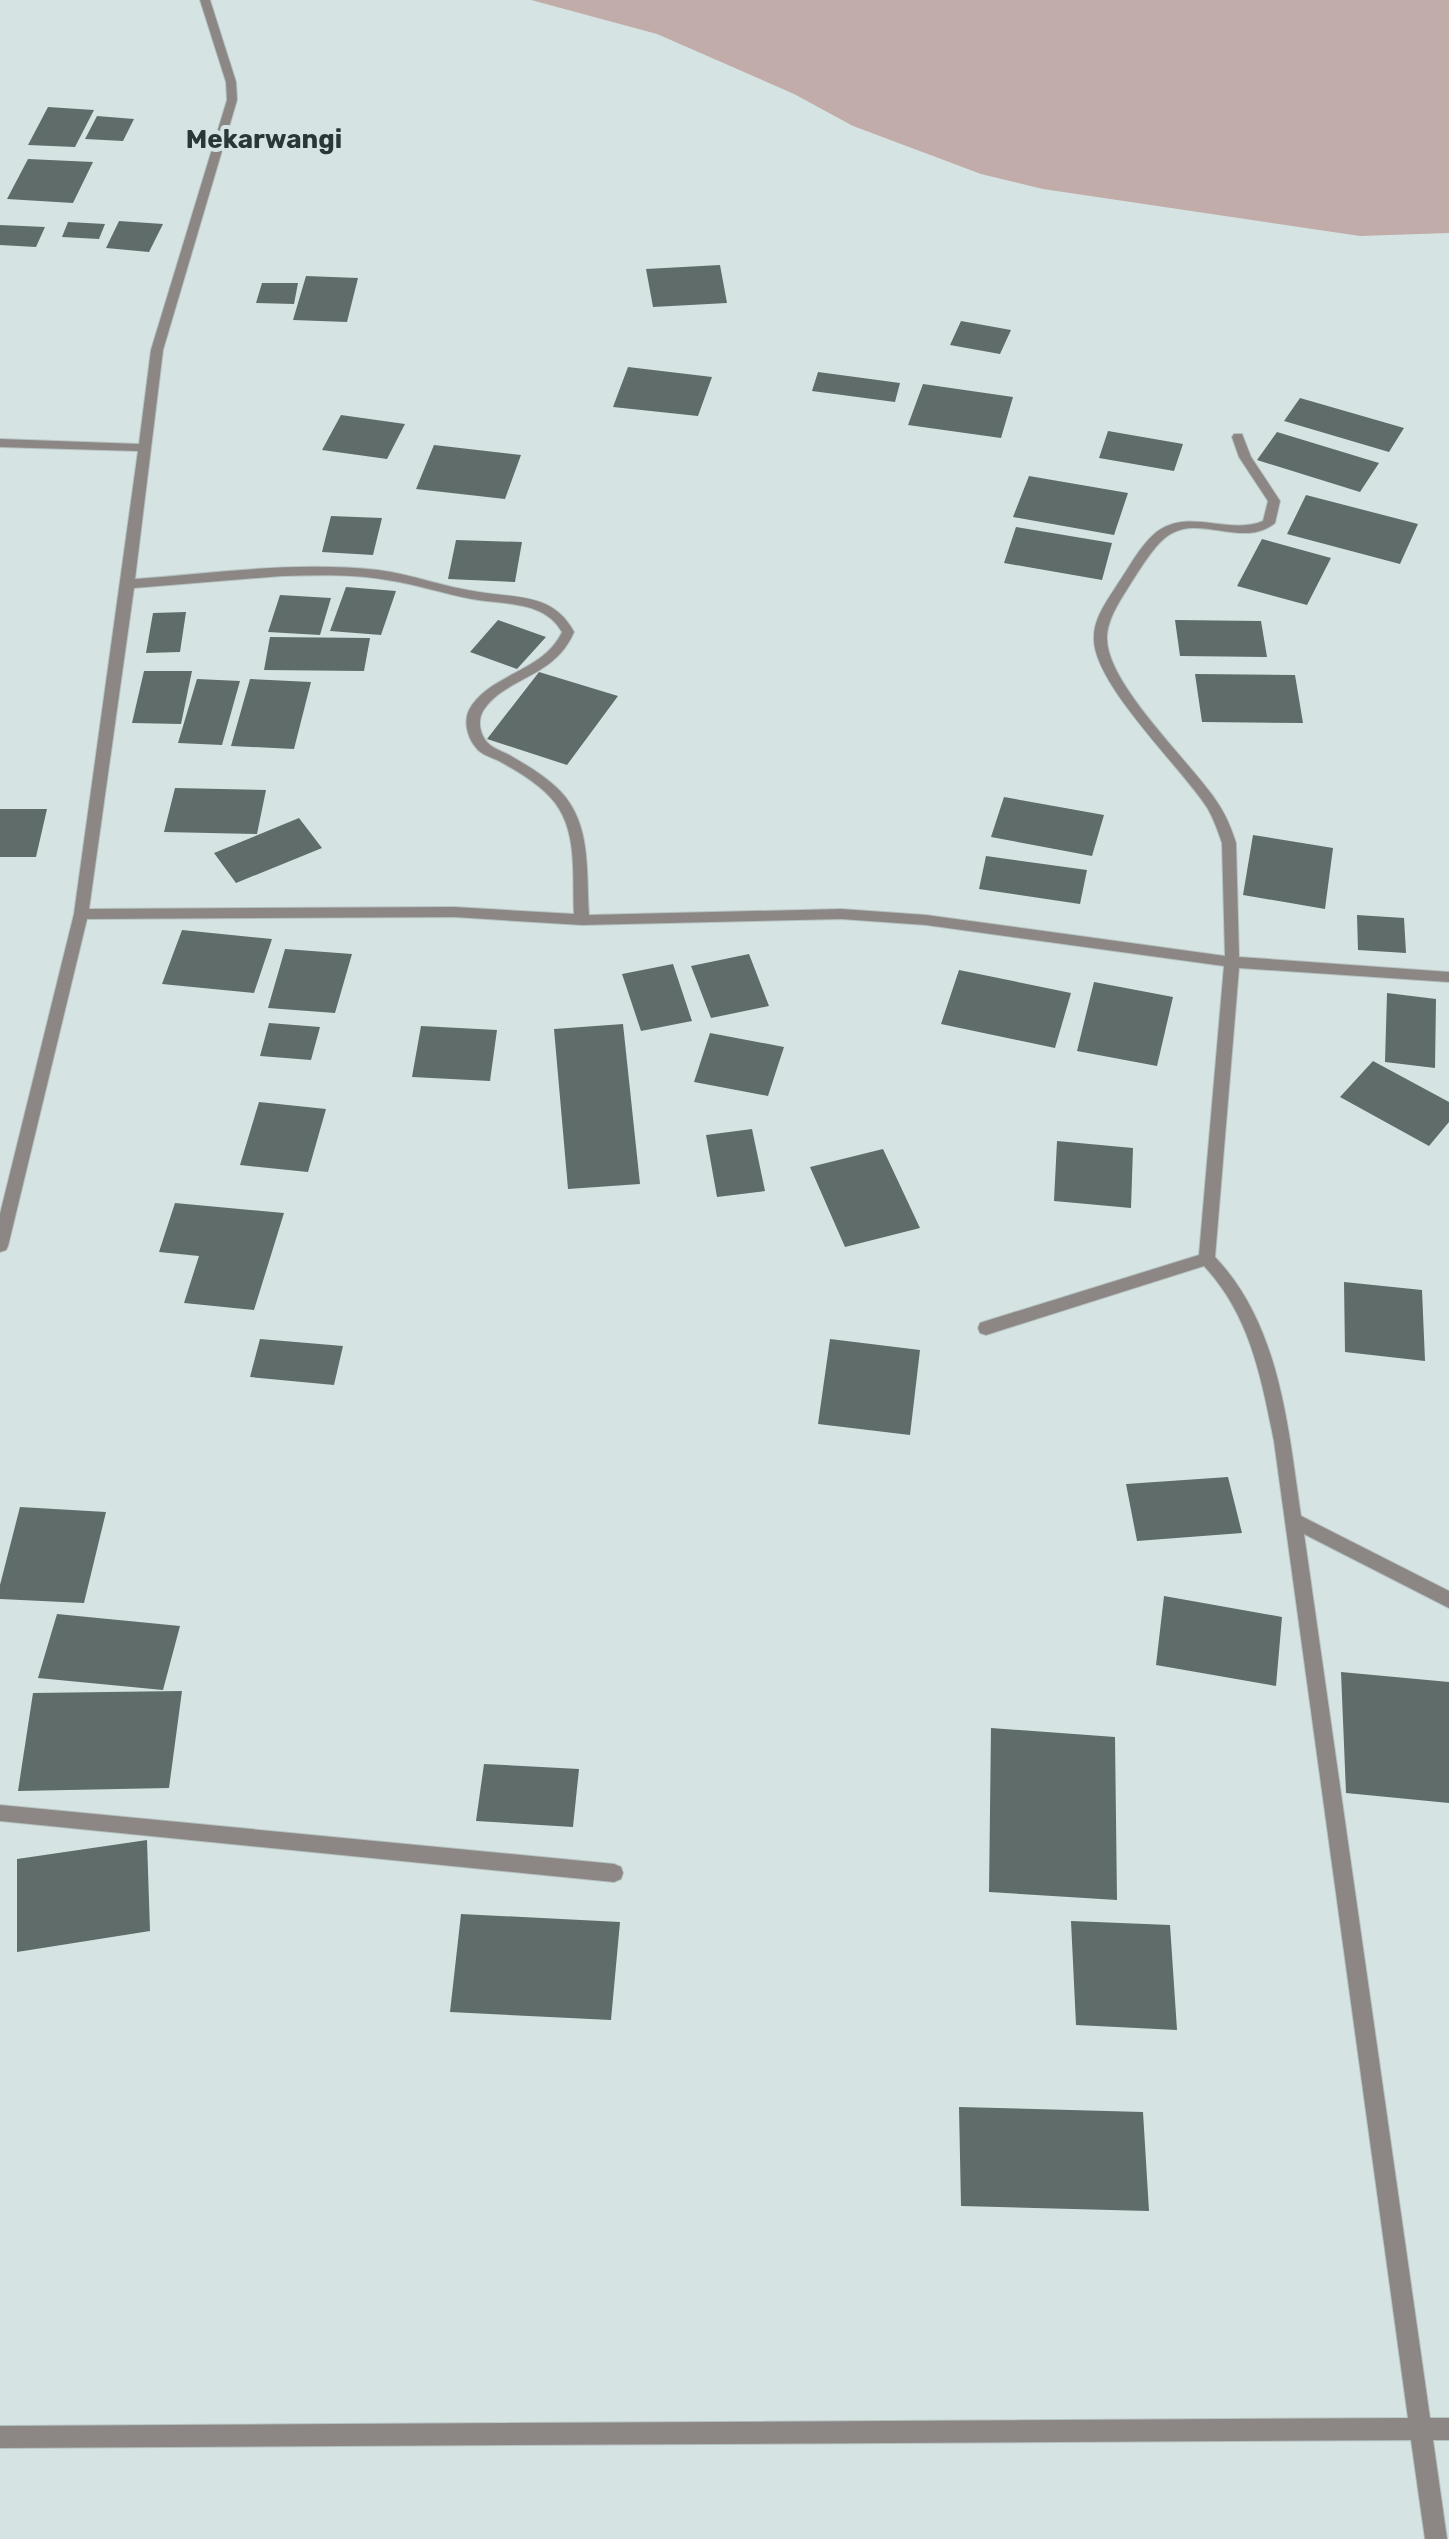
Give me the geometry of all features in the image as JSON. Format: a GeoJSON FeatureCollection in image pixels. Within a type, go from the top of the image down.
{"type":"FeatureCollection","features":[{"type":"Feature","properties":{"kind":"street"},"geometry":{"type":"LineString","coordinates":[[0,1246],[81,914],[161,337],[232,100],[231,82],[205,0]]}},
{"type":"Feature","properties":{"kind":"street"},"geometry":{"type":"LineString","coordinates":[[1207,1259],[1232,962],[1229,843],[1225,828],[1206,794],[1139,714],[1104,657],[1100,636],[1105,616],[1116,596],[1163,533],[1172,527],[1187,526],[1256,531],[1269,523],[1274,501],[1245,457],[1238,437]]}},
{"type":"Feature","properties":{"kind":"street"},"geometry":{"type":"LineString","coordinates":[[0,443],[144,448]]}},
{"type":"Feature","properties":{"kind":"street"},"geometry":{"type":"LineString","coordinates":[[128,584],[230,576],[373,574],[465,594],[533,604],[557,615],[568,632],[563,645],[541,664],[489,695],[474,716],[472,727],[483,747],[551,791],[569,813],[577,846],[582,920]]}},
{"type":"Feature","properties":{"kind":"street"},"geometry":{"type":"LineString","coordinates":[[81,914],[454,912],[582,920],[841,914],[926,920],[1232,962],[1449,977]]}},
{"type":"Feature","properties":{"kind":"street"},"geometry":{"type":"LineString","coordinates":[[986,1328],[1207,1259]]}},
{"type":"Feature","properties":{"kind":"street"},"geometry":{"type":"LineString","coordinates":[[1207,1259],[1227,1277],[1261,1344],[1282,1441],[1436,2539]]}},
{"type":"Feature","properties":{"kind":"street"},"geometry":{"type":"LineString","coordinates":[[1293,1520],[1449,1600]]}},
{"type":"Feature","properties":{"kind":"street"},"geometry":{"type":"LineString","coordinates":[[0,1813],[614,1873]]}},
{"type":"Feature","properties":{"kind":"street"},"geometry":{"type":"LineString","coordinates":[[0,2437],[1449,2429]]}},
{"type":"Feature","properties":{"kind":"shaded area"},"geometry":{"type":"Polygon","coordinates":[[[531,0],[1449,0],[1449,233],[1360,236],[1043,189],[981,174],[853,126],[794,94],[657,34],[531,0]]]}},
{"type":"Feature","properties":{"kind":"building"},"geometry":{"type":"Polygon","coordinates":[[[48,107],[94,110],[75,147],[28,145],[48,107]]]}},
{"type":"Feature","properties":{"kind":"building"},"geometry":{"type":"Polygon","coordinates":[[[97,116],[134,119],[123,141],[85,139],[97,116]]]}},
{"type":"Feature","properties":{"kind":"building"},"geometry":{"type":"Polygon","coordinates":[[[28,159],[93,162],[73,203],[7,199],[28,159]]]}},
{"type":"Feature","properties":{"kind":"building"},"geometry":{"type":"Polygon","coordinates":[[[119,221],[163,224],[149,252],[106,248],[119,221]]]}},
{"type":"Feature","properties":{"kind":"building"},"geometry":{"type":"Polygon","coordinates":[[[68,222],[105,224],[99,239],[62,237],[68,222]]]}},
{"type":"Feature","properties":{"kind":"building"},"geometry":{"type":"Polygon","coordinates":[[[0,225],[45,227],[36,247],[0,245],[0,225]]]}},
{"type":"Feature","properties":{"kind":"building"},"geometry":{"type":"Polygon","coordinates":[[[720,265],[727,303],[653,307],[646,269],[720,265]]]}},
{"type":"Feature","properties":{"kind":"building"},"geometry":{"type":"Polygon","coordinates":[[[306,276],[358,278],[347,322],[293,320],[306,276]]]}},
{"type":"Feature","properties":{"kind":"building"},"geometry":{"type":"Polygon","coordinates":[[[262,283],[298,283],[294,304],[256,303],[262,283]]]}},
{"type":"Feature","properties":{"kind":"building"},"geometry":{"type":"Polygon","coordinates":[[[961,321],[1011,330],[1000,354],[950,345],[961,321]]]}},
{"type":"Feature","properties":{"kind":"building"},"geometry":{"type":"Polygon","coordinates":[[[628,367],[712,377],[698,416],[613,407],[628,367]]]}},
{"type":"Feature","properties":{"kind":"building"},"geometry":{"type":"Polygon","coordinates":[[[818,372],[900,383],[895,402],[812,391],[818,372]]]}},
{"type":"Feature","properties":{"kind":"building"},"geometry":{"type":"Polygon","coordinates":[[[923,384],[1013,397],[1001,438],[908,425],[923,384]]]}},
{"type":"Feature","properties":{"kind":"building"},"geometry":{"type":"Polygon","coordinates":[[[1300,398],[1404,428],[1389,452],[1284,421],[1300,398]]]}},
{"type":"Feature","properties":{"kind":"building"},"geometry":{"type":"Polygon","coordinates":[[[341,415],[405,424],[387,459],[322,450],[341,415]]]}},
{"type":"Feature","properties":{"kind":"building"},"geometry":{"type":"Polygon","coordinates":[[[1108,431],[1183,444],[1174,471],[1099,458],[1108,431]]]}},
{"type":"Feature","properties":{"kind":"building"},"geometry":{"type":"Polygon","coordinates":[[[1277,432],[1379,463],[1360,492],[1257,460],[1277,432]]]}},
{"type":"Feature","properties":{"kind":"building"},"geometry":{"type":"Polygon","coordinates":[[[434,445],[521,455],[505,499],[416,489],[434,445]]]}},
{"type":"Feature","properties":{"kind":"building"},"geometry":{"type":"Polygon","coordinates":[[[1029,476],[1128,493],[1114,535],[1013,517],[1029,476]]]}},
{"type":"Feature","properties":{"kind":"building"},"geometry":{"type":"Polygon","coordinates":[[[1306,495],[1418,524],[1400,564],[1287,534],[1306,495]]]}},
{"type":"Feature","properties":{"kind":"building"},"geometry":{"type":"Polygon","coordinates":[[[331,516],[382,518],[373,555],[322,552],[331,516]]]}},
{"type":"Feature","properties":{"kind":"building"},"geometry":{"type":"Polygon","coordinates":[[[1016,527],[1112,543],[1102,580],[1004,563],[1016,527]]]}},
{"type":"Feature","properties":{"kind":"building"},"geometry":{"type":"Polygon","coordinates":[[[1262,539],[1331,558],[1307,605],[1237,586],[1262,539]]]}},
{"type":"Feature","properties":{"kind":"building"},"geometry":{"type":"Polygon","coordinates":[[[456,540],[522,542],[515,582],[448,579],[456,540]]]}},
{"type":"Feature","properties":{"kind":"building"},"geometry":{"type":"Polygon","coordinates":[[[346,587],[396,591],[381,635],[330,631],[346,587]]]}},
{"type":"Feature","properties":{"kind":"building"},"geometry":{"type":"Polygon","coordinates":[[[280,595],[331,598],[320,635],[268,632],[280,595]]]}},
{"type":"Feature","properties":{"kind":"building"},"geometry":{"type":"Polygon","coordinates":[[[186,612],[180,652],[146,653],[153,613],[186,612]]]}},
{"type":"Feature","properties":{"kind":"building"},"geometry":{"type":"Polygon","coordinates":[[[498,620],[546,637],[517,669],[470,652],[498,620]]]}},
{"type":"Feature","properties":{"kind":"building"},"geometry":{"type":"Polygon","coordinates":[[[1175,620],[1261,621],[1267,657],[1180,656],[1175,620]]]}},
{"type":"Feature","properties":{"kind":"building"},"geometry":{"type":"Polygon","coordinates":[[[270,637],[370,638],[364,671],[264,670],[270,637]]]}},
{"type":"Feature","properties":{"kind":"building"},"geometry":{"type":"Polygon","coordinates":[[[144,671],[192,671],[181,724],[132,723],[144,671]]]}},
{"type":"Feature","properties":{"kind":"building"},"geometry":{"type":"Polygon","coordinates":[[[539,672],[618,696],[567,765],[487,739],[539,672]]]}},
{"type":"Feature","properties":{"kind":"building"},"geometry":{"type":"Polygon","coordinates":[[[1195,674],[1295,675],[1303,723],[1202,722],[1195,674]]]}},
{"type":"Feature","properties":{"kind":"building"},"geometry":{"type":"Polygon","coordinates":[[[197,679],[240,681],[222,745],[178,743],[197,679]]]}},
{"type":"Feature","properties":{"kind":"building"},"geometry":{"type":"Polygon","coordinates":[[[250,679],[311,682],[294,749],[231,746],[250,679]]]}},
{"type":"Feature","properties":{"kind":"building"},"geometry":{"type":"Polygon","coordinates":[[[175,788],[266,790],[257,834],[164,832],[175,788]]]}},
{"type":"Feature","properties":{"kind":"building"},"geometry":{"type":"Polygon","coordinates":[[[1004,797],[1104,815],[1092,856],[991,837],[1004,797]]]}},
{"type":"Feature","properties":{"kind":"building"},"geometry":{"type":"Polygon","coordinates":[[[0,809],[47,809],[36,857],[0,857],[0,809]]]}},
{"type":"Feature","properties":{"kind":"building"},"geometry":{"type":"Polygon","coordinates":[[[299,818],[322,848],[236,883],[214,853],[299,818]]]}},
{"type":"Feature","properties":{"kind":"building"},"geometry":{"type":"Polygon","coordinates":[[[1253,835],[1333,848],[1325,909],[1243,895],[1253,835]]]}},
{"type":"Feature","properties":{"kind":"building"},"geometry":{"type":"Polygon","coordinates":[[[986,856],[1087,870],[1080,904],[979,889],[986,856]]]}},
{"type":"Feature","properties":{"kind":"building"},"geometry":{"type":"Polygon","coordinates":[[[1357,915],[1404,918],[1406,953],[1358,950],[1357,915]]]}},
{"type":"Feature","properties":{"kind":"building"},"geometry":{"type":"Polygon","coordinates":[[[182,930],[272,939],[254,993],[162,984],[182,930]]]}},
{"type":"Feature","properties":{"kind":"building"},"geometry":{"type":"Polygon","coordinates":[[[285,949],[352,954],[335,1013],[268,1008],[285,949]]]}},
{"type":"Feature","properties":{"kind":"building"},"geometry":{"type":"Polygon","coordinates":[[[749,954],[769,1006],[711,1018],[691,966],[749,954]]]}},
{"type":"Feature","properties":{"kind":"building"},"geometry":{"type":"Polygon","coordinates":[[[673,964],[692,1021],[641,1031],[622,974],[673,964]]]}},
{"type":"Feature","properties":{"kind":"building"},"geometry":{"type":"Polygon","coordinates":[[[959,970],[1071,993],[1055,1048],[941,1024],[959,970]]]}},
{"type":"Feature","properties":{"kind":"building"},"geometry":{"type":"Polygon","coordinates":[[[1094,982],[1173,997],[1157,1066],[1077,1051],[1094,982]]]}},
{"type":"Feature","properties":{"kind":"building"},"geometry":{"type":"Polygon","coordinates":[[[1387,993],[1436,999],[1435,1068],[1385,1062],[1387,993]]]}},
{"type":"Feature","properties":{"kind":"building"},"geometry":{"type":"Polygon","coordinates":[[[269,1023],[320,1027],[311,1060],[260,1056],[269,1023]]]}},
{"type":"Feature","properties":{"kind":"building"},"geometry":{"type":"Polygon","coordinates":[[[623,1024],[640,1184],[568,1189],[554,1029],[623,1024]]]}},
{"type":"Feature","properties":{"kind":"building"},"geometry":{"type":"Polygon","coordinates":[[[421,1026],[497,1030],[490,1081],[412,1077],[421,1026]]]}},
{"type":"Feature","properties":{"kind":"building"},"geometry":{"type":"Polygon","coordinates":[[[710,1033],[784,1047],[768,1096],[694,1082],[710,1033]]]}},
{"type":"Feature","properties":{"kind":"building"},"geometry":{"type":"Polygon","coordinates":[[[1373,1061],[1449,1102],[1449,1122],[1429,1146],[1340,1097],[1373,1061]]]}},
{"type":"Feature","properties":{"kind":"building"},"geometry":{"type":"Polygon","coordinates":[[[259,1102],[326,1109],[308,1172],[240,1165],[259,1102]]]}},
{"type":"Feature","properties":{"kind":"building"},"geometry":{"type":"Polygon","coordinates":[[[752,1129],[765,1191],[717,1197],[706,1135],[752,1129]]]}},
{"type":"Feature","properties":{"kind":"building"},"geometry":{"type":"Polygon","coordinates":[[[1057,1141],[1133,1148],[1131,1208],[1054,1201],[1057,1141]]]}},
{"type":"Feature","properties":{"kind":"building"},"geometry":{"type":"Polygon","coordinates":[[[883,1149],[920,1228],[845,1247],[810,1167],[883,1149]]]}},
{"type":"Feature","properties":{"kind":"building"},"geometry":{"type":"Polygon","coordinates":[[[175,1203],[284,1213],[254,1310],[184,1303],[199,1256],[159,1252],[175,1203]]]}},
{"type":"Feature","properties":{"kind":"building"},"geometry":{"type":"Polygon","coordinates":[[[1344,1282],[1422,1290],[1425,1361],[1345,1352],[1344,1282]]]}},
{"type":"Feature","properties":{"kind":"building"},"geometry":{"type":"Polygon","coordinates":[[[260,1339],[343,1346],[334,1385],[250,1377],[260,1339]]]}},
{"type":"Feature","properties":{"kind":"building"},"geometry":{"type":"Polygon","coordinates":[[[830,1339],[920,1350],[910,1435],[818,1424],[830,1339]]]}},
{"type":"Feature","properties":{"kind":"building"},"geometry":{"type":"Polygon","coordinates":[[[1228,1477],[1242,1533],[1137,1541],[1126,1484],[1228,1477]]]}},
{"type":"Feature","properties":{"kind":"building"},"geometry":{"type":"Polygon","coordinates":[[[20,1507],[106,1512],[84,1603],[0,1599],[0,1585],[20,1507]]]}},
{"type":"Feature","properties":{"kind":"building"},"geometry":{"type":"Polygon","coordinates":[[[1164,1596],[1282,1617],[1276,1686],[1156,1665],[1164,1596]]]}},
{"type":"Feature","properties":{"kind":"building"},"geometry":{"type":"Polygon","coordinates":[[[57,1614],[180,1626],[163,1690],[38,1678],[57,1614]]]}},
{"type":"Feature","properties":{"kind":"building"},"geometry":{"type":"Polygon","coordinates":[[[1341,1672],[1449,1682],[1449,1803],[1346,1793],[1341,1672]]]}},
{"type":"Feature","properties":{"kind":"building"},"geometry":{"type":"Polygon","coordinates":[[[182,1691],[169,1788],[18,1791],[33,1693],[182,1691]]]}},
{"type":"Feature","properties":{"kind":"building"},"geometry":{"type":"Polygon","coordinates":[[[991,1728],[1115,1737],[1117,1900],[989,1892],[991,1728]]]}},
{"type":"Feature","properties":{"kind":"building"},"geometry":{"type":"Polygon","coordinates":[[[484,1764],[579,1769],[573,1827],[476,1821],[484,1764]]]}},
{"type":"Feature","properties":{"kind":"building"},"geometry":{"type":"Polygon","coordinates":[[[147,1840],[150,1931],[17,1952],[17,1859],[147,1840]]]}},
{"type":"Feature","properties":{"kind":"building"},"geometry":{"type":"Polygon","coordinates":[[[461,1914],[620,1922],[611,2020],[450,2012],[461,1914]]]}},
{"type":"Feature","properties":{"kind":"building"},"geometry":{"type":"Polygon","coordinates":[[[1071,1921],[1170,1925],[1177,2030],[1076,2025],[1071,1921]]]}},
{"type":"Feature","properties":{"kind":"building"},"geometry":{"type":"Polygon","coordinates":[[[959,2107],[1143,2112],[1149,2211],[961,2206],[959,2107]]]}},
{"type":"Feature","properties":{"kind":"district","name":"Mekarwangi"},"geometry":{"type":"Point","coordinates":[264,139]}}]}
